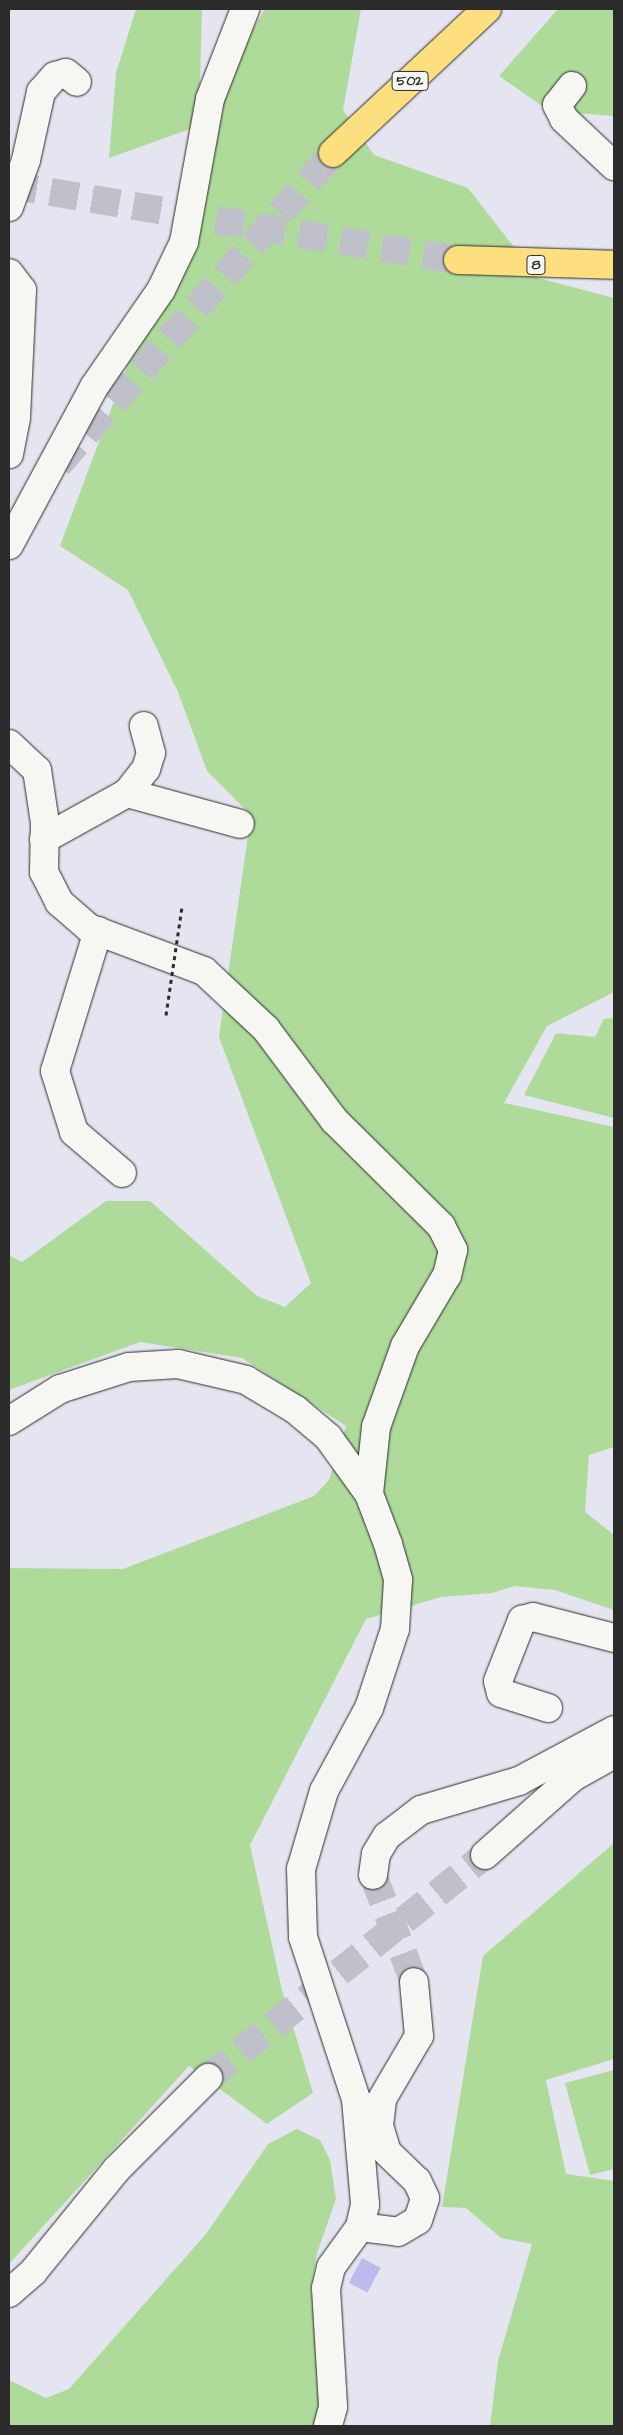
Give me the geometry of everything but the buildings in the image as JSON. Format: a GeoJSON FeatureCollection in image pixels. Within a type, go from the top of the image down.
{"type":"FeatureCollection","features":[{"type":"Feature","properties":{"kind":"main road","name":"502"},"geometry":{"type":"LineString","coordinates":[[333,153],[488,9]]}},
{"type":"Feature","properties":{"kind":"main road","name":"8"},"geometry":{"type":"LineString","coordinates":[[458,260],[614,265]]}},
{"type":"Feature","properties":{"kind":"street"},"geometry":{"type":"LineString","coordinates":[[9,545],[94,387],[161,290],[184,242],[210,99],[245,9]]}},
{"type":"Feature","properties":{"kind":"street"},"geometry":{"type":"LineString","coordinates":[[9,207],[26,160],[41,92],[55,76],[66,73],[77,82]]}},
{"type":"Feature","properties":{"kind":"street"},"geometry":{"type":"LineString","coordinates":[[572,86],[557,105],[564,119],[614,166]]}},
{"type":"Feature","properties":{"kind":"street"},"geometry":{"type":"LineString","coordinates":[[9,273],[22,290],[16,418],[9,454]]}},
{"type":"Feature","properties":{"kind":"street"},"geometry":{"type":"LineString","coordinates":[[44,838],[128,793],[146,769],[151,753],[144,726]]}},
{"type":"Feature","properties":{"kind":"street"},"geometry":{"type":"LineString","coordinates":[[9,744],[37,770],[44,838],[44,872],[59,902],[98,931],[204,971],[266,1029],[334,1120],[440,1226],[453,1250],[447,1275],[405,1346],[376,1426],[369,1494]]}},
{"type":"Feature","properties":{"kind":"street"},"geometry":{"type":"LineString","coordinates":[[128,793],[240,824]]}},
{"type":"Feature","properties":{"kind":"street"},"geometry":{"type":"LineString","coordinates":[[98,931],[55,1071],[74,1132],[122,1173]]}},
{"type":"Feature","properties":{"kind":"street"},"geometry":{"type":"LineString","coordinates":[[9,1421],[60,1389],[129,1367],[178,1364],[246,1380],[296,1410],[328,1437],[369,1494],[398,1580],[395,1629],[369,1708],[324,1791],[301,1869],[303,1936],[356,2099],[365,2205],[360,2227],[331,2267],[326,2288],[333,2407],[328,2426]]}},
{"type":"Feature","properties":{"kind":"street"},"geometry":{"type":"LineString","coordinates":[[548,1708],[501,1693],[498,1681],[522,1620],[533,1617],[614,1638]]}},
{"type":"Feature","properties":{"kind":"street"},"geometry":{"type":"LineString","coordinates":[[373,1875],[376,1854],[386,1836],[421,1810],[519,1781],[614,1730]]}},
{"type":"Feature","properties":{"kind":"street"},"geometry":{"type":"LineString","coordinates":[[486,1855],[573,1777],[614,1754]]}},
{"type":"Feature","properties":{"kind":"street"},"geometry":{"type":"LineString","coordinates":[[360,2227],[398,2232],[418,2220],[426,2198],[418,2181],[387,2152],[379,2125],[382,2099],[419,2036],[414,1982]]}},
{"type":"Feature","properties":{"kind":"street"},"geometry":{"type":"LineString","coordinates":[[9,2293],[33,2272],[117,2169],[208,2078]]}},
{"type":"Feature","properties":{"kind":"path"},"geometry":{"type":"LineString","coordinates":[[166,1015],[182,907]]}},
{"type":"Feature","properties":{"kind":"green space"},"geometry":{"type":"Polygon","coordinates":[[[136,9],[202,9],[200,83],[190,129],[109,158],[116,73],[136,9]]]}},
{"type":"Feature","properties":{"kind":"green space"},"geometry":{"type":"Polygon","coordinates":[[[265,9],[361,9],[343,110],[374,155],[468,188],[538,278],[614,298],[614,992],[547,1026],[504,1103],[614,1127],[614,1447],[589,1455],[585,1512],[614,1535],[614,1610],[555,1590],[515,1586],[492,1593],[441,1597],[366,1619],[250,1845],[282,1990],[313,2093],[267,2124],[189,2066],[9,2264],[9,1568],[123,1569],[314,1496],[329,1480],[346,1426],[242,1358],[140,1342],[9,1390],[9,1255],[22,1262],[106,1201],[150,1201],[257,1296],[285,1307],[311,1283],[219,1037],[251,815],[207,771],[178,692],[128,590],[60,546],[163,270],[230,66],[265,9]]]}},
{"type":"Feature","properties":{"kind":"green space"},"geometry":{"type":"Polygon","coordinates":[[[558,9],[614,9],[614,116],[549,111],[499,76],[558,9]]]}},
{"type":"Feature","properties":{"kind":"green space"},"geometry":{"type":"Polygon","coordinates":[[[614,1018],[614,1118],[524,1095],[556,1033],[595,1037],[604,1019],[614,1018]]]}},
{"type":"Feature","properties":{"kind":"green space"},"geometry":{"type":"Polygon","coordinates":[[[614,1843],[614,2059],[546,2080],[566,2174],[614,2181],[614,2426],[490,2426],[498,2361],[532,2244],[501,2238],[466,2208],[442,2207],[483,1956],[614,1843]]]}},
{"type":"Feature","properties":{"kind":"green space"},"geometry":{"type":"Polygon","coordinates":[[[614,2070],[614,2169],[590,2175],[565,2083],[614,2070]]]}},
{"type":"Feature","properties":{"kind":"green space"},"geometry":{"type":"Polygon","coordinates":[[[297,2129],[320,2140],[330,2160],[336,2199],[317,2253],[311,2290],[323,2402],[317,2426],[9,2426],[9,2380],[46,2398],[69,2389],[206,2234],[268,2144],[297,2129]]]}},
{"type":"Feature","properties":{"kind":"tunnel"},"geometry":{"type":"LineString","coordinates":[[58,465],[333,153]]}},
{"type":"Feature","properties":{"kind":"tunnel"},"geometry":{"type":"LineString","coordinates":[[9,185],[458,260]]}},
{"type":"Feature","properties":{"kind":"tunnel"},"geometry":{"type":"LineString","coordinates":[[208,2078],[485,1855]]}},
{"type":"Feature","properties":{"kind":"tunnel"},"geometry":{"type":"LineString","coordinates":[[373,1875],[414,1982]]}}]}
